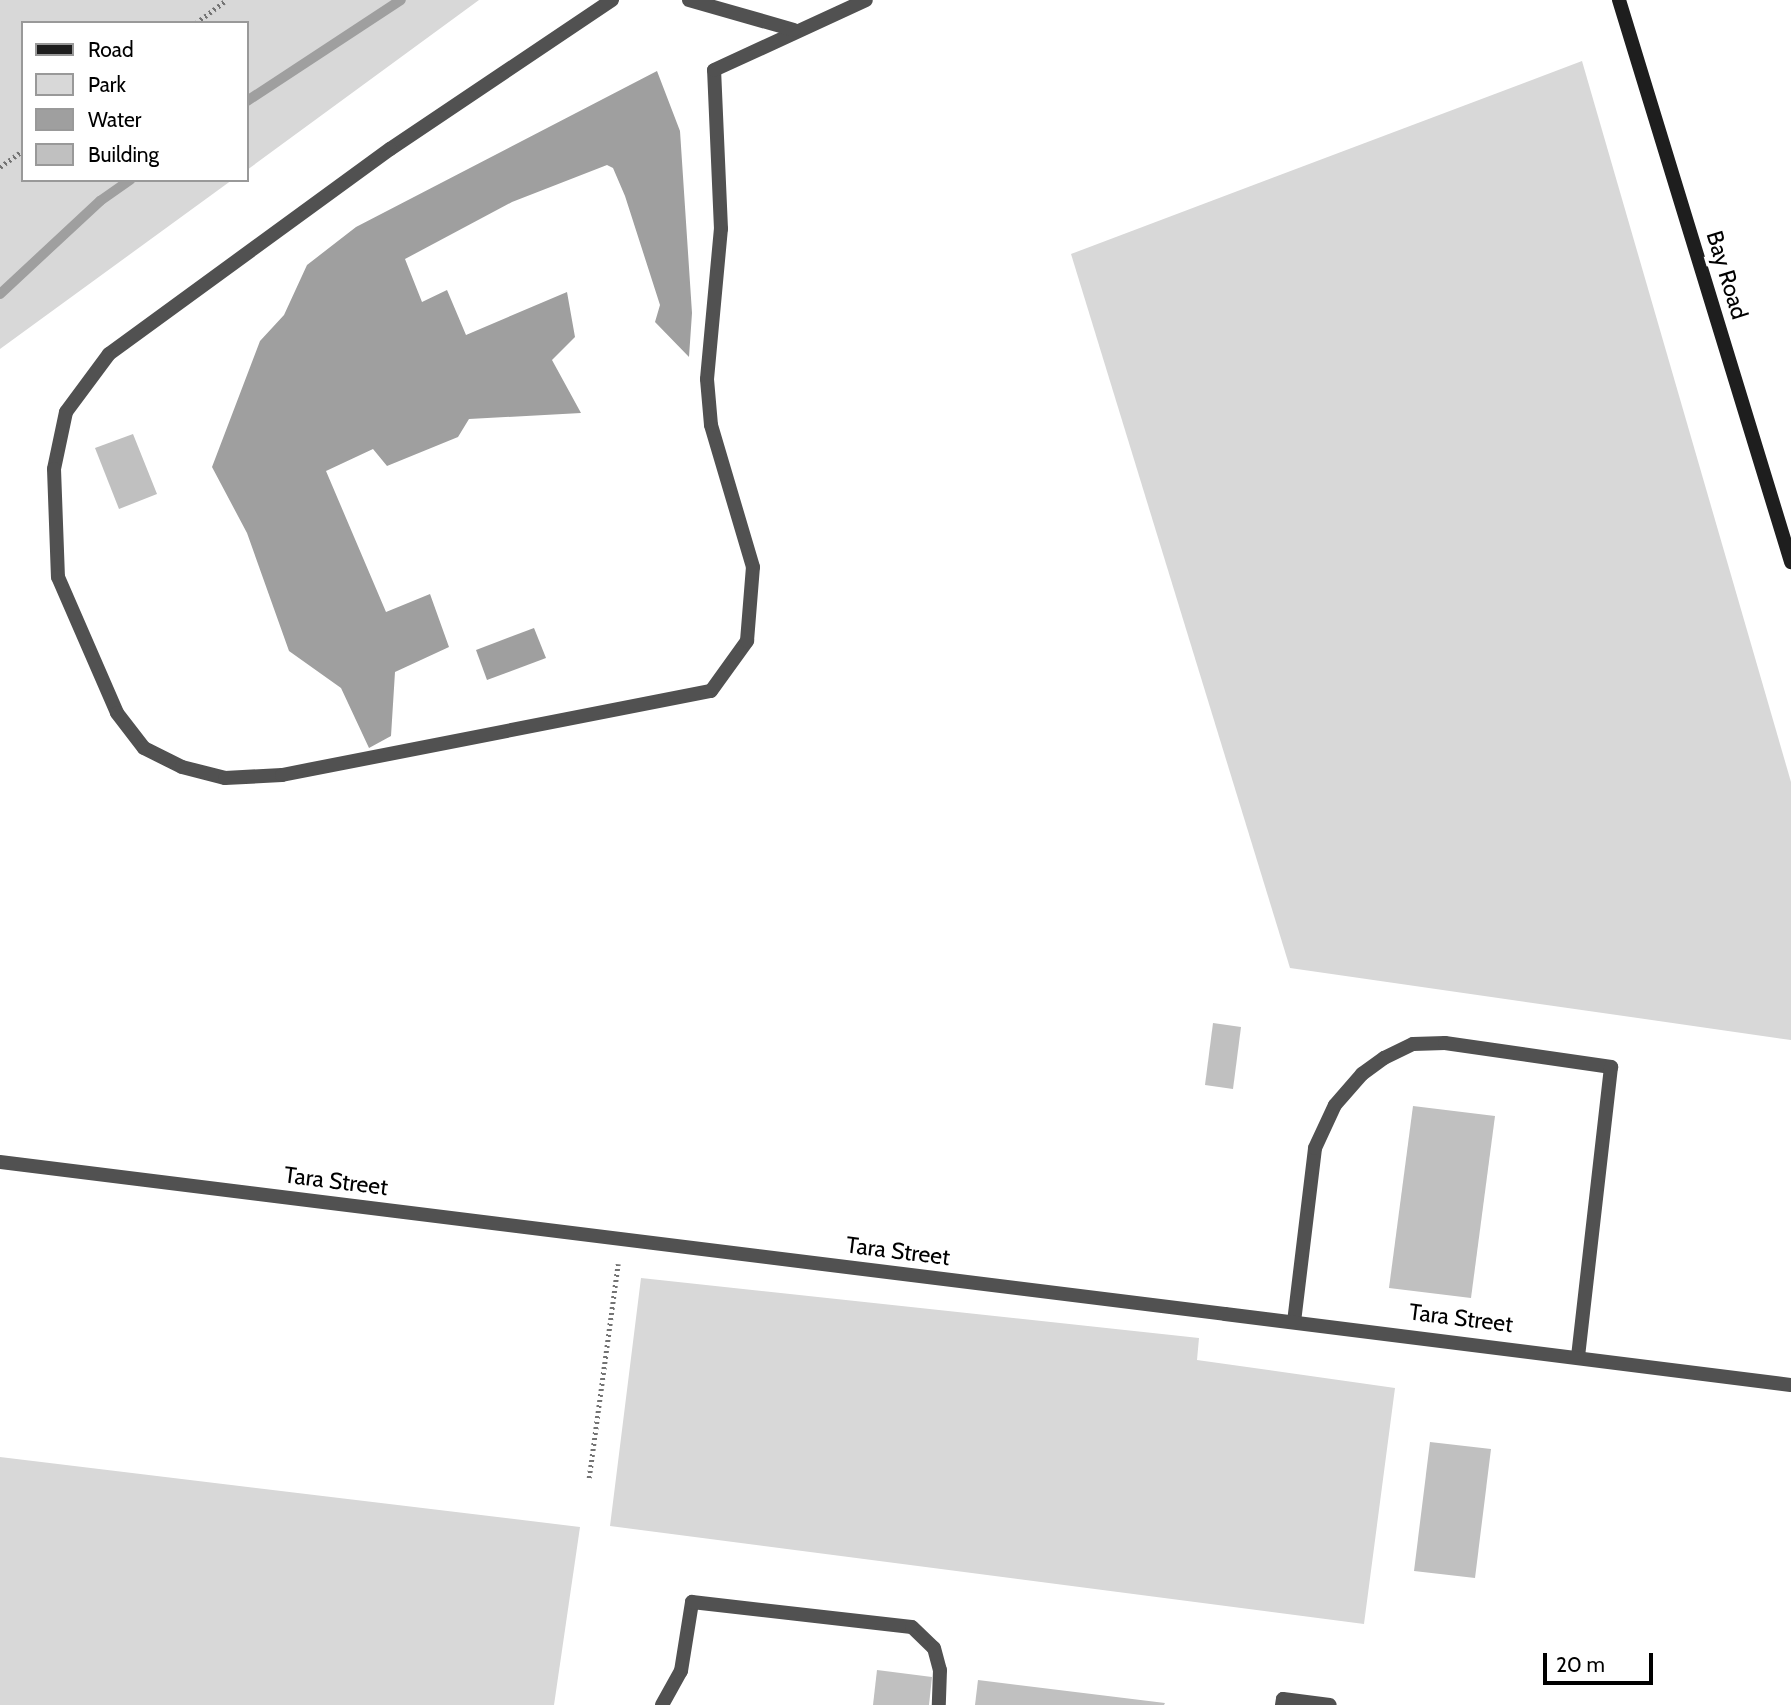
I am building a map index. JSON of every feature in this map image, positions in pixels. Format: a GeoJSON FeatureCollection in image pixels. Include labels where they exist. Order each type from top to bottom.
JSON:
{"type":"FeatureCollection","features":[{"type":"Feature","properties":{"kind":"street"},"geometry":{"type":"LineString","coordinates":[[612,0],[216,274],[109,354],[66,412],[54,469],[58,577],[117,713],[144,748],[182,767],[225,778],[282,775],[711,691],[747,641],[753,567],[711,425],[708,391],[708,341],[721,229],[714,70],[794,30],[866,0]]}},
{"type":"Feature","properties":{"kind":"street"},"geometry":{"type":"LineString","coordinates":[[690,0],[794,30]]}},
{"type":"Feature","properties":{"kind":"street","name":"Bay Road"},"geometry":{"type":"LineString","coordinates":[[1619,0],[1791,562]]}},
{"type":"Feature","properties":{"kind":"street"},"geometry":{"type":"LineString","coordinates":[[1294,1322],[1315,1148],[1335,1105],[1362,1074],[1392,1054],[1413,1044],[1445,1043],[1611,1067],[1578,1355]]}},
{"type":"Feature","properties":{"kind":"street","name":"Tara Street"},"geometry":{"type":"LineString","coordinates":[[0,1163],[1578,1355],[1791,1385]]}},
{"type":"Feature","properties":{"kind":"street"},"geometry":{"type":"LineString","coordinates":[[662,1705],[681,1671],[692,1602],[912,1627],[934,1648],[940,1670],[939,1705]]}},
{"type":"Feature","properties":{"kind":"street"},"geometry":{"type":"LineString","coordinates":[[1282,1705],[1283,1699],[1330,1705]]}},
{"type":"Feature","properties":{"kind":"path"},"geometry":{"type":"LineString","coordinates":[[199,21],[226,0]]}},
{"type":"Feature","properties":{"kind":"path"},"geometry":{"type":"LineString","coordinates":[[0,167],[21,151]]}},
{"type":"Feature","properties":{"kind":"path"},"geometry":{"type":"LineString","coordinates":[[589,1478],[621,1239]]}},
{"type":"Feature","properties":{"kind":"green space"},"geometry":{"type":"Polygon","coordinates":[[[0,0],[479,0],[248,169],[248,21],[21,21],[21,182],[229,182],[0,349],[0,0]]]}},
{"type":"Feature","properties":{"kind":"green space"},"geometry":{"type":"Polygon","coordinates":[[[1582,61],[1791,782],[1791,1040],[1290,968],[1071,254],[1582,61]]]}},
{"type":"Feature","properties":{"kind":"green space"},"geometry":{"type":"Polygon","coordinates":[[[641,1278],[1199,1338],[1197,1360],[1395,1388],[1364,1624],[610,1526],[641,1278]]]}},
{"type":"Feature","properties":{"kind":"green space"},"geometry":{"type":"Polygon","coordinates":[[[0,1457],[580,1527],[554,1705],[0,1705],[0,1457]]]}},
{"type":"Feature","properties":{"kind":"water"},"geometry":{"type":"Polygon","coordinates":[[[657,71],[680,131],[692,313],[689,357],[655,322],[660,305],[625,196],[613,168],[607,165],[512,202],[405,259],[422,302],[447,290],[466,335],[567,292],[575,337],[552,360],[581,413],[469,419],[458,437],[387,466],[373,449],[326,471],[386,612],[430,594],[449,647],[395,672],[391,736],[369,748],[341,688],[289,651],[247,533],[212,467],[260,341],[284,315],[307,265],[356,227],[657,71]]]}},
{"type":"Feature","properties":{"kind":"water"},"geometry":{"type":"Polygon","coordinates":[[[534,628],[546,658],[487,680],[476,650],[534,628]]]}},
{"type":"Feature","properties":{"kind":"building"},"geometry":{"type":"Polygon","coordinates":[[[133,434],[157,494],[119,509],[95,448],[133,434]]]}},
{"type":"Feature","properties":{"kind":"building"},"geometry":{"type":"Polygon","coordinates":[[[1213,1023],[1241,1027],[1233,1089],[1205,1085],[1213,1023]]]}},
{"type":"Feature","properties":{"kind":"building"},"geometry":{"type":"Polygon","coordinates":[[[1413,1106],[1495,1116],[1471,1298],[1389,1288],[1413,1106]]]}},
{"type":"Feature","properties":{"kind":"building"},"geometry":{"type":"Polygon","coordinates":[[[1430,1442],[1491,1449],[1475,1578],[1414,1571],[1430,1442]]]}},
{"type":"Feature","properties":{"kind":"building"},"geometry":{"type":"Polygon","coordinates":[[[877,1670],[932,1677],[929,1705],[873,1705],[877,1670]]]}},
{"type":"Feature","properties":{"kind":"building"},"geometry":{"type":"Polygon","coordinates":[[[978,1680],[1165,1703],[975,1705],[978,1680]]]}},
{"type":"Feature","properties":{"kind":"waterway"},"geometry":{"type":"LineString","coordinates":[[248,100],[401,0]]}},
{"type":"Feature","properties":{"kind":"waterway"},"geometry":{"type":"LineString","coordinates":[[0,294],[100,201],[127,182]]}}]}
